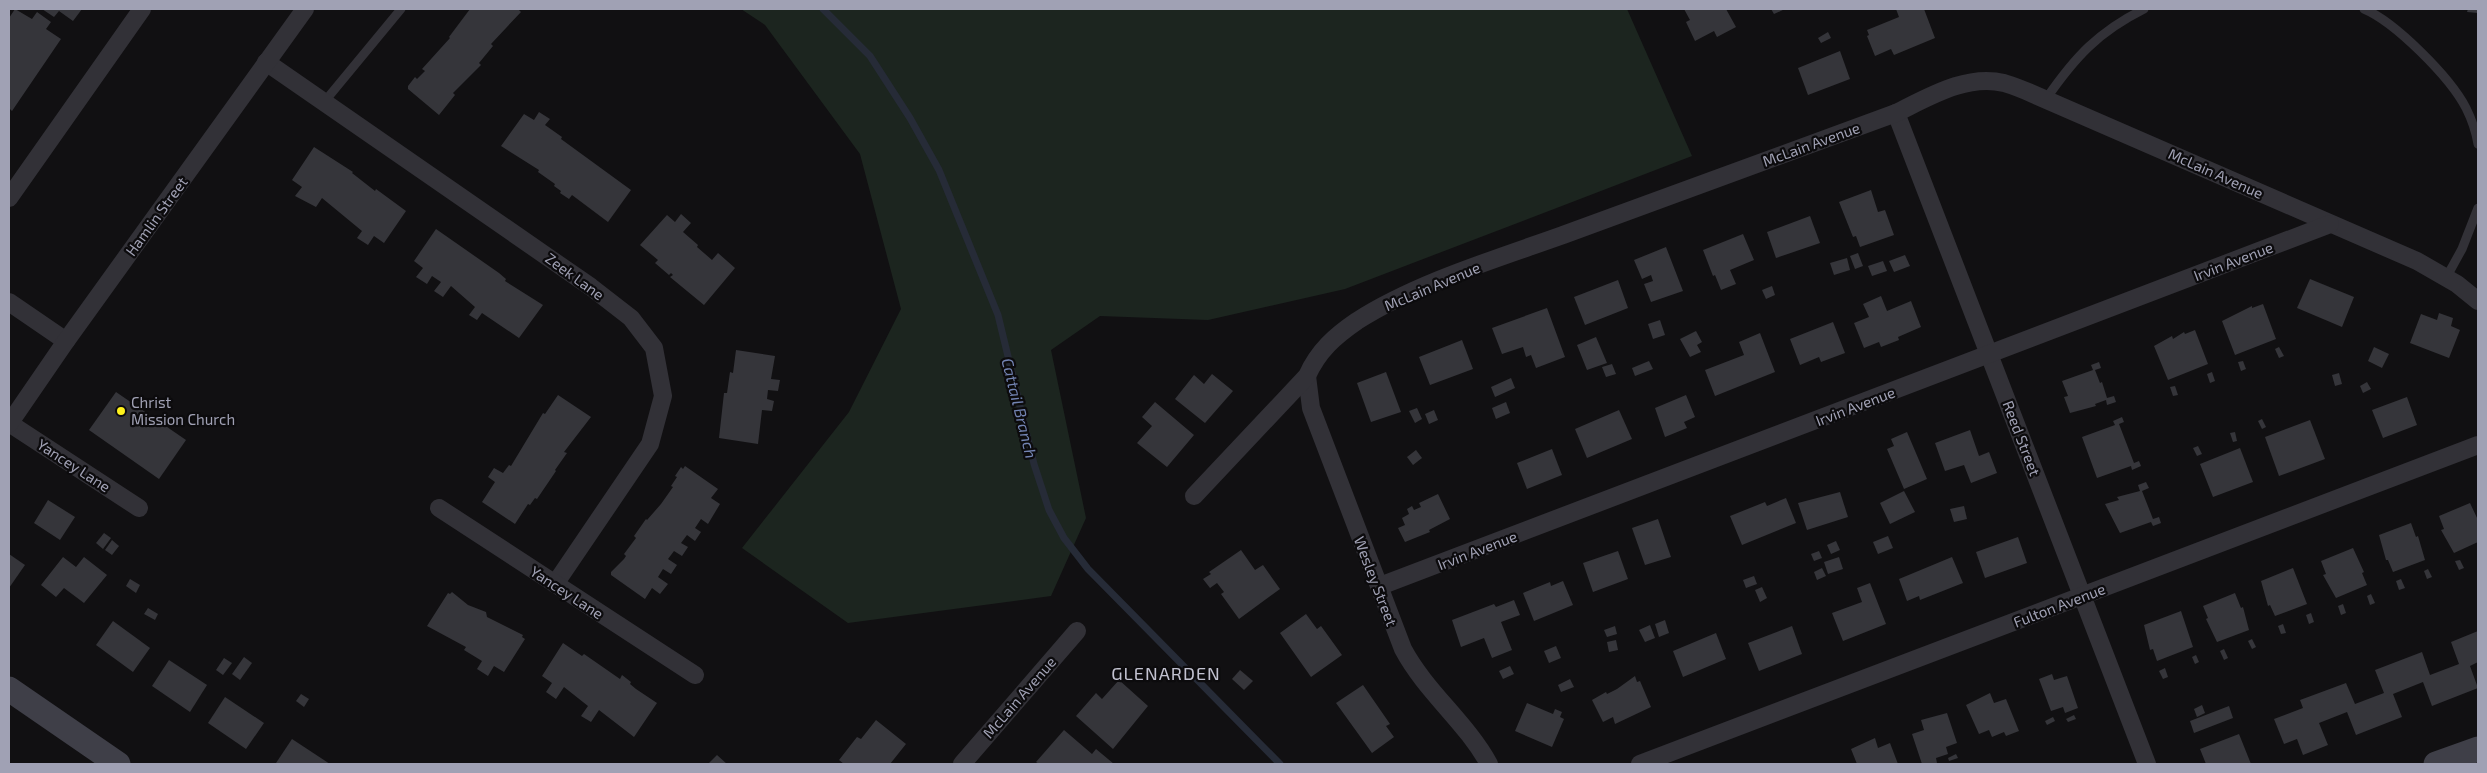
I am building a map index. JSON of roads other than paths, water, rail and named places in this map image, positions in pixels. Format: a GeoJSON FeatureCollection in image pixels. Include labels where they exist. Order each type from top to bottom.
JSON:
{"type":"FeatureCollection","features":[{"type":"Feature","properties":{"kind":"street"},"geometry":{"type":"LineString","coordinates":[[9,198],[142,9]]}},
{"type":"Feature","properties":{"kind":"street","name":"Hamlin Street"},"geometry":{"type":"LineString","coordinates":[[9,424],[66,341],[305,9]]}},
{"type":"Feature","properties":{"kind":"street","name":"Zeek Lane"},"geometry":{"type":"LineString","coordinates":[[266,62],[325,101],[591,287],[631,318],[654,348],[663,396],[650,444],[555,584]]}},
{"type":"Feature","properties":{"kind":"street","name":"McLain Avenue"},"geometry":{"type":"LineString","coordinates":[[1194,496],[1307,376],[1314,360],[1333,339],[1358,321],[1399,299],[1489,262],[1896,113],[1945,90],[1966,83],[2003,83],[2046,99],[2409,258],[2446,278],[2478,301]]}},
{"type":"Feature","properties":{"kind":"street","name":"Reed Street"},"geometry":{"type":"LineString","coordinates":[[1896,113],[2147,764]]}},
{"type":"Feature","properties":{"kind":"street","name":"Irvin Avenue"},"geometry":{"type":"LineString","coordinates":[[1380,586],[2330,224]]}},
{"type":"Feature","properties":{"kind":"street"},"geometry":{"type":"LineString","coordinates":[[9,302],[66,341]]}},
{"type":"Feature","properties":{"kind":"street","name":"Wesley Street"},"geometry":{"type":"LineString","coordinates":[[1307,376],[1311,408],[1380,586],[1398,638],[1411,664],[1460,721],[1489,764]]}},
{"type":"Feature","properties":{"kind":"street","name":"Yancey Lane"},"geometry":{"type":"LineString","coordinates":[[9,424],[139,508]]}},
{"type":"Feature","properties":{"kind":"street","name":"Fulton Avenue"},"geometry":{"type":"LineString","coordinates":[[1640,764],[2478,445]]}},
{"type":"Feature","properties":{"kind":"street","name":"Yancey Lane"},"geometry":{"type":"LineString","coordinates":[[439,508],[695,675]]}},
{"type":"Feature","properties":{"kind":"street","name":"McLain Avenue"},"geometry":{"type":"LineString","coordinates":[[962,764],[1077,631]]}},
{"type":"Feature","properties":{"kind":"street"},"geometry":{"type":"LineString","coordinates":[[9,689],[118,764]]}},
{"type":"Feature","properties":{"kind":"street"},"geometry":{"type":"LineString","coordinates":[[2436,764],[2478,749]]}},
{"type":"Feature","properties":{"kind":"lane"},"geometry":{"type":"LineString","coordinates":[[325,101],[401,9]]}},
{"type":"Feature","properties":{"kind":"lane"},"geometry":{"type":"LineString","coordinates":[[2046,99],[2082,52],[2124,19],[2144,9]]}},
{"type":"Feature","properties":{"kind":"lane"},"geometry":{"type":"LineString","coordinates":[[2364,9],[2397,32],[2441,74],[2466,107],[2475,129],[2478,144]]}},
{"type":"Feature","properties":{"kind":"lane"},"geometry":{"type":"LineString","coordinates":[[2446,278],[2466,241],[2478,208]]}},
{"type":"Feature","properties":{"kind":"waterway","name":"Cattail Branch"},"geometry":{"type":"LineString","coordinates":[[823,9],[870,56],[910,118],[939,170],[998,315],[1034,464],[1049,510],[1064,538],[1088,569],[1280,764]]}},
{"type":"Feature","properties":{"kind":"place","name":"Christ Mission Church"},"geometry":{"type":"Point","coordinates":[121,411]}},
{"type":"Feature","properties":{"kind":"district","name":"GLENARDEN"},"geometry":{"type":"Point","coordinates":[1166,673]}}]}
